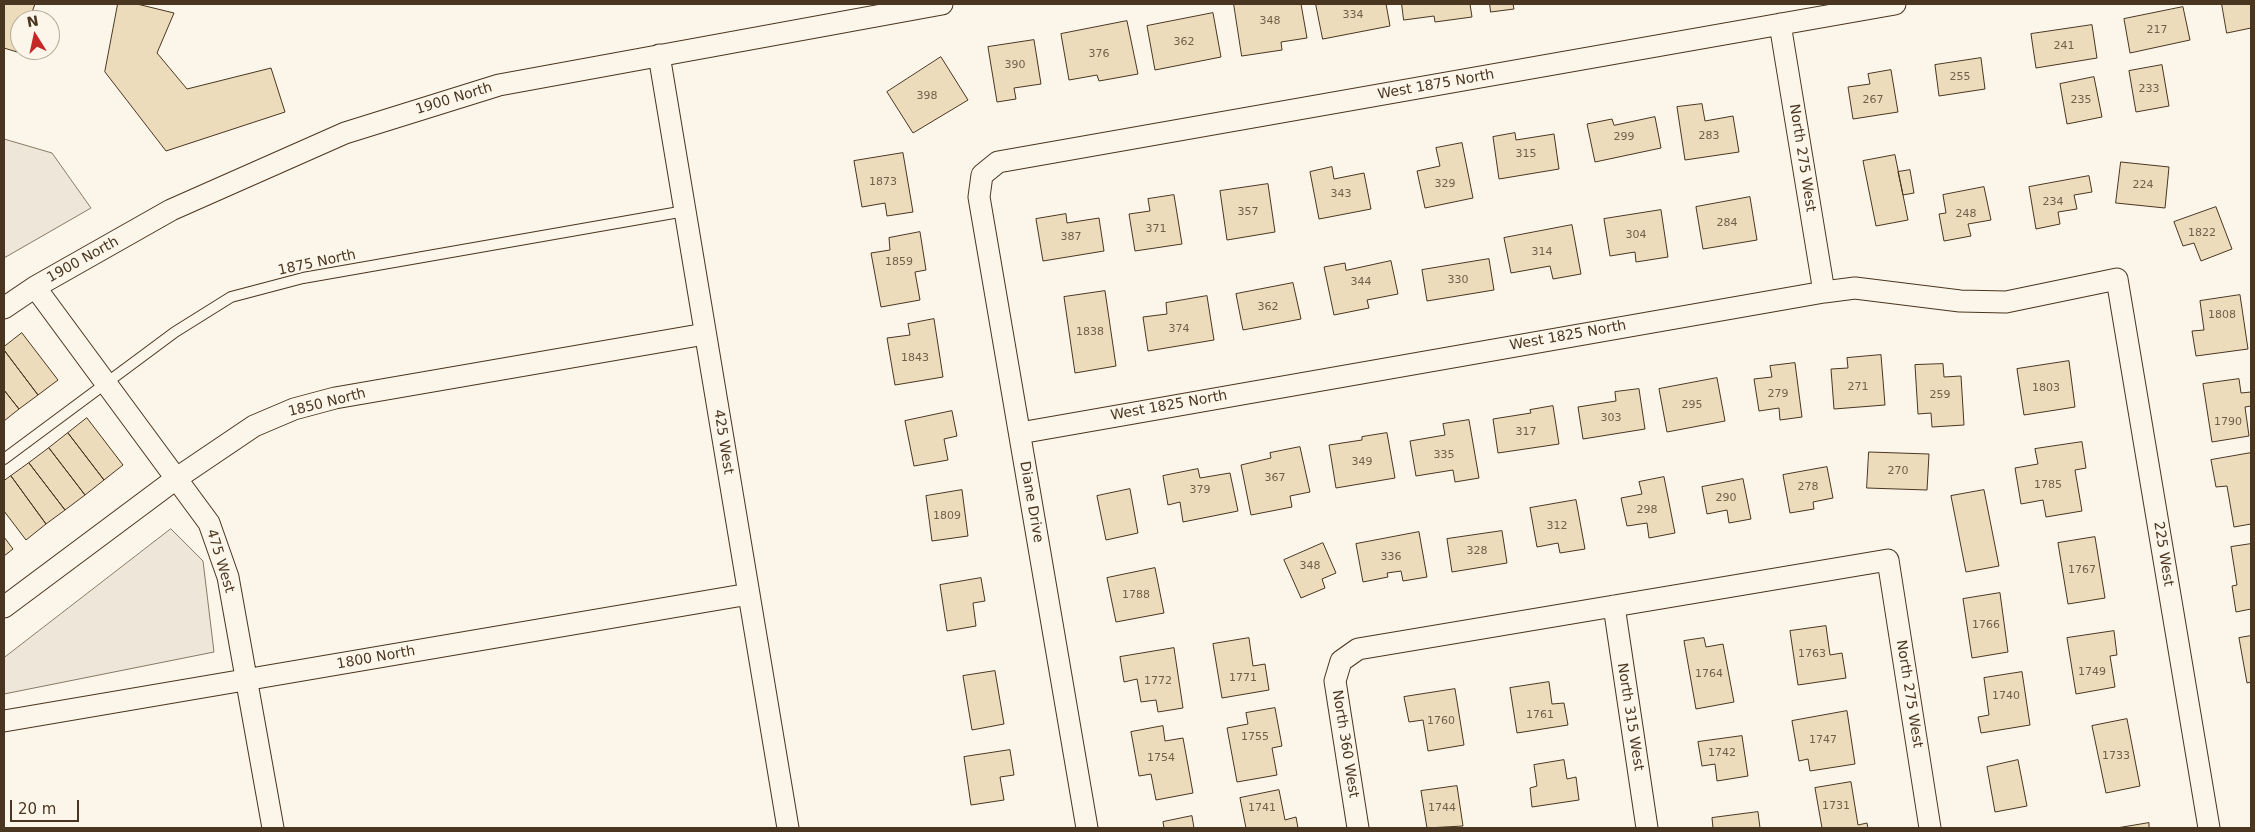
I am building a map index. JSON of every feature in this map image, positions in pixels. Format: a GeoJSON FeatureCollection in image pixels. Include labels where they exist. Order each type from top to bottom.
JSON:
{"type":"FeatureCollection","features":[{"type":"Feature","properties":{"kind":"street","name":"1900 North"},"geometry":{"type":"LineString","coordinates":[[4,308],[35,287],[171,210],[345,133],[499,85],[942,4]]}},
{"type":"Feature","properties":{"kind":"street","name":"West 1875 North"},"geometry":{"type":"LineString","coordinates":[[982,175],[998,162],[1895,4]]}},
{"type":"Feature","properties":{"kind":"street","name":"North 275 West"},"geometry":{"type":"LineString","coordinates":[[1780,24],[1824,292]]}},
{"type":"Feature","properties":{"kind":"street","name":"425 West"},"geometry":{"type":"LineString","coordinates":[[659,55],[788,828]]}},
{"type":"Feature","properties":{"kind":"street","name":"Diane Drive"},"geometry":{"type":"LineString","coordinates":[[982,175],[979,197],[1087,828]]}},
{"type":"Feature","properties":{"kind":"street","name":"West 1825 North"},"geometry":{"type":"LineString","coordinates":[[1020,433],[1824,292],[1855,288],[1960,301],[2006,302],[2117,279]]}},
{"type":"Feature","properties":{"kind":"street","name":"225 West"},"geometry":{"type":"LineString","coordinates":[[2117,279],[2208,828]]}},
{"type":"Feature","properties":{"kind":"street","name":"475 West"},"geometry":{"type":"LineString","coordinates":[[35,287],[209,523],[228,576],[273,828]]}},
{"type":"Feature","properties":{"kind":"street","name":"1850 North"},"geometry":{"type":"LineString","coordinates":[[4,607],[177,478],[254,426],[294,409],[336,398],[705,334]]}},
{"type":"Feature","properties":{"kind":"street","name":"North 275 West"},"geometry":{"type":"LineString","coordinates":[[1614,606],[1888,560],[1930,828]]}},
{"type":"Feature","properties":{"kind":"street","name":"1800 North"},"geometry":{"type":"LineString","coordinates":[[4,721],[749,594]]}},
{"type":"Feature","properties":{"kind":"street","name":"North 360 West"},"geometry":{"type":"LineString","coordinates":[[1358,828],[1335,681],[1341,661],[1358,649],[1614,606]]}},
{"type":"Feature","properties":{"kind":"street","name":"North 315 West"},"geometry":{"type":"LineString","coordinates":[[1614,606],[1647,828]]}},
{"type":"Feature","properties":{"kind":"lane","name":"1875 North"},"geometry":{"type":"LineString","coordinates":[[4,459],[175,332],[231,297],[304,278],[685,211]]}},
{"type":"Feature","properties":{"kind":"shaded area"},"geometry":{"type":"Polygon","coordinates":[[[4,139],[52,153],[91,208],[4,258],[4,139]]]}},
{"type":"Feature","properties":{"kind":"shaded area"},"geometry":{"type":"Polygon","coordinates":[[[171,529],[203,561],[214,652],[4,694],[4,658],[171,529]]]}},
{"type":"Feature","properties":{"kind":"building"},"geometry":{"type":"Polygon","coordinates":[[[4,4],[35,4],[33,10],[10,10],[10,50],[4,48],[4,4]]]}},
{"type":"Feature","properties":{"kind":"building"},"geometry":{"type":"Polygon","coordinates":[[[118,4],[137,4],[174,13],[157,53],[187,89],[271,68],[285,112],[166,151],[105,72],[118,4]]]}},
{"type":"Feature","properties":{"kind":"building"},"geometry":{"type":"Polygon","coordinates":[[[1234,4],[1301,4],[1307,38],[1281,42],[1282,50],[1242,56],[1234,4]]]}},
{"type":"Feature","properties":{"kind":"building"},"geometry":{"type":"Polygon","coordinates":[[[1316,4],[1386,4],[1390,26],[1323,39],[1316,4]]]}},
{"type":"Feature","properties":{"kind":"building"},"geometry":{"type":"Polygon","coordinates":[[[1402,4],[1470,4],[1472,17],[1435,22],[1434,16],[1404,20],[1402,4]]]}},
{"type":"Feature","properties":{"kind":"building"},"geometry":{"type":"Polygon","coordinates":[[[1490,4],[1513,4],[1514,9],[1491,12],[1490,4]]]}},
{"type":"Feature","properties":{"kind":"building"},"geometry":{"type":"Polygon","coordinates":[[[2222,4],[2251,4],[2251,28],[2227,33],[2222,4]]]}},
{"type":"Feature","properties":{"kind":"building"},"geometry":{"type":"Polygon","coordinates":[[[2183,7],[2190,40],[2130,53],[2124,19],[2183,7]]]}},
{"type":"Feature","properties":{"kind":"building"},"geometry":{"type":"Polygon","coordinates":[[[1213,13],[1221,57],[1155,70],[1147,26],[1213,13]]]}},
{"type":"Feature","properties":{"kind":"building"},"geometry":{"type":"Polygon","coordinates":[[[1127,21],[1138,74],[1099,81],[1097,75],[1069,80],[1061,34],[1127,21]]]}},
{"type":"Feature","properties":{"kind":"building"},"geometry":{"type":"Polygon","coordinates":[[[2092,25],[2097,58],[2036,68],[2031,34],[2092,25]]]}},
{"type":"Feature","properties":{"kind":"building"},"geometry":{"type":"Polygon","coordinates":[[[1034,40],[1041,84],[1014,88],[1016,99],[997,102],[988,47],[1034,40]]]}},
{"type":"Feature","properties":{"kind":"building"},"geometry":{"type":"Polygon","coordinates":[[[941,57],[968,100],[913,133],[887,92],[941,57]]]}},
{"type":"Feature","properties":{"kind":"building"},"geometry":{"type":"Polygon","coordinates":[[[1981,58],[1985,89],[1939,96],[1935,65],[1981,58]]]}},
{"type":"Feature","properties":{"kind":"building"},"geometry":{"type":"Polygon","coordinates":[[[2162,65],[2169,106],[2136,112],[2129,71],[2162,65]]]}},
{"type":"Feature","properties":{"kind":"building"},"geometry":{"type":"Polygon","coordinates":[[[1891,70],[1898,112],[1853,119],[1848,87],[1870,84],[1868,74],[1891,70]]]}},
{"type":"Feature","properties":{"kind":"building"},"geometry":{"type":"Polygon","coordinates":[[[2094,77],[2102,117],[2067,124],[2060,84],[2094,77]]]}},
{"type":"Feature","properties":{"kind":"building"},"geometry":{"type":"Polygon","coordinates":[[[1702,104],[1705,121],[1733,116],[1739,152],[1685,160],[1677,107],[1702,104]]]}},
{"type":"Feature","properties":{"kind":"building"},"geometry":{"type":"Polygon","coordinates":[[[1655,117],[1661,148],[1595,162],[1587,124],[1612,119],[1614,125],[1655,117]]]}},
{"type":"Feature","properties":{"kind":"building"},"geometry":{"type":"Polygon","coordinates":[[[1515,133],[1516,140],[1554,134],[1559,169],[1499,179],[1493,137],[1515,133]]]}},
{"type":"Feature","properties":{"kind":"building"},"geometry":{"type":"Polygon","coordinates":[[[1462,143],[1473,198],[1425,208],[1417,171],[1440,166],[1436,148],[1462,143]]]}},
{"type":"Feature","properties":{"kind":"building"},"geometry":{"type":"Polygon","coordinates":[[[903,153],[913,212],[887,216],[885,203],[862,207],[854,161],[903,153]]]}},
{"type":"Feature","properties":{"kind":"building"},"geometry":{"type":"Polygon","coordinates":[[[1895,155],[1908,220],[1876,226],[1863,161],[1895,155]]]}},
{"type":"Feature","properties":{"kind":"building"},"geometry":{"type":"Polygon","coordinates":[[[2121,162],[2169,167],[2165,208],[2116,203],[2121,162]]]}},
{"type":"Feature","properties":{"kind":"building"},"geometry":{"type":"Polygon","coordinates":[[[1332,167],[1334,179],[1364,173],[1371,209],[1319,219],[1310,172],[1332,167]]]}},
{"type":"Feature","properties":{"kind":"building"},"geometry":{"type":"Polygon","coordinates":[[[1910,170],[1914,193],[1903,195],[1898,172],[1910,170]]]}},
{"type":"Feature","properties":{"kind":"building"},"geometry":{"type":"Polygon","coordinates":[[[2089,176],[2092,192],[2074,195],[2077,209],[2058,212],[2060,224],[2036,229],[2029,187],[2089,176]]]}},
{"type":"Feature","properties":{"kind":"building"},"geometry":{"type":"Polygon","coordinates":[[[1268,184],[1275,232],[1227,240],[1220,191],[1268,184]]]}},
{"type":"Feature","properties":{"kind":"building"},"geometry":{"type":"Polygon","coordinates":[[[1984,187],[1991,220],[1968,224],[1971,236],[1944,241],[1939,214],[1946,213],[1943,195],[1984,187]]]}},
{"type":"Feature","properties":{"kind":"building"},"geometry":{"type":"Polygon","coordinates":[[[1174,195],[1182,244],[1135,251],[1129,214],[1150,211],[1148,199],[1174,195]]]}},
{"type":"Feature","properties":{"kind":"building"},"geometry":{"type":"Polygon","coordinates":[[[1750,197],[1757,240],[1703,249],[1696,207],[1750,197]]]}},
{"type":"Feature","properties":{"kind":"building"},"geometry":{"type":"Polygon","coordinates":[[[2216,207],[2232,249],[2201,261],[2194,243],[2183,246],[2174,222],[2216,207]]]}},
{"type":"Feature","properties":{"kind":"building"},"geometry":{"type":"Polygon","coordinates":[[[1661,210],[1668,257],[1636,262],[1635,252],[1610,256],[1604,219],[1661,210]]]}},
{"type":"Feature","properties":{"kind":"building"},"geometry":{"type":"Polygon","coordinates":[[[1066,214],[1067,223],[1099,218],[1104,251],[1043,261],[1036,219],[1066,214]]]}},
{"type":"Feature","properties":{"kind":"building"},"geometry":{"type":"Polygon","coordinates":[[[1572,225],[1581,274],[1553,279],[1550,266],[1511,273],[1504,238],[1572,225]]]}},
{"type":"Feature","properties":{"kind":"building"},"geometry":{"type":"Polygon","coordinates":[[[920,232],[926,270],[915,272],[920,300],[881,307],[871,253],[890,250],[889,238],[920,232]]]}},
{"type":"Feature","properties":{"kind":"building"},"geometry":{"type":"Polygon","coordinates":[[[1489,259],[1494,290],[1427,301],[1422,270],[1489,259]]]}},
{"type":"Feature","properties":{"kind":"building"},"geometry":{"type":"Polygon","coordinates":[[[1391,261],[1398,294],[1367,300],[1369,308],[1334,315],[1324,267],[1345,263],[1346,270],[1391,261]]]}},
{"type":"Feature","properties":{"kind":"building"},"geometry":{"type":"Polygon","coordinates":[[[1293,283],[1301,319],[1243,330],[1236,294],[1293,283]]]}},
{"type":"Feature","properties":{"kind":"building"},"geometry":{"type":"Polygon","coordinates":[[[1105,291],[1116,366],[1075,373],[1064,297],[1105,291]]]}},
{"type":"Feature","properties":{"kind":"building"},"geometry":{"type":"Polygon","coordinates":[[[2240,295],[2248,349],[2196,356],[2192,331],[2204,330],[2200,301],[2240,295]]]}},
{"type":"Feature","properties":{"kind":"building"},"geometry":{"type":"Polygon","coordinates":[[[1207,296],[1214,340],[1148,351],[1143,317],[1167,314],[1166,303],[1207,296]]]}},
{"type":"Feature","properties":{"kind":"building"},"geometry":{"type":"Polygon","coordinates":[[[934,319],[943,377],[895,385],[887,338],[910,335],[908,324],[934,319]]]}},
{"type":"Feature","properties":{"kind":"building"},"geometry":{"type":"Polygon","coordinates":[[[22,333],[58,380],[38,395],[4,350],[4,347],[22,333]]]}},
{"type":"Feature","properties":{"kind":"building"},"geometry":{"type":"Polygon","coordinates":[[[4,350],[38,395],[19,409],[4,390],[4,350]]]}},
{"type":"Feature","properties":{"kind":"building"},"geometry":{"type":"Polygon","coordinates":[[[1881,355],[1885,405],[1834,409],[1831,369],[1848,368],[1847,358],[1881,355]]]}},
{"type":"Feature","properties":{"kind":"building"},"geometry":{"type":"Polygon","coordinates":[[[2069,361],[2075,407],[2024,415],[2017,369],[2069,361]]]}},
{"type":"Feature","properties":{"kind":"building"},"geometry":{"type":"Polygon","coordinates":[[[1795,363],[1802,417],[1780,420],[1779,408],[1759,411],[1754,379],[1772,377],[1770,366],[1795,363]]]}},
{"type":"Feature","properties":{"kind":"building"},"geometry":{"type":"Polygon","coordinates":[[[1943,364],[1944,377],[1961,376],[1964,425],[1932,427],[1931,413],[1918,414],[1915,365],[1943,364]]]}},
{"type":"Feature","properties":{"kind":"building"},"geometry":{"type":"Polygon","coordinates":[[[1717,378],[1725,421],[1667,432],[1659,389],[1717,378]]]}},
{"type":"Feature","properties":{"kind":"building"},"geometry":{"type":"Polygon","coordinates":[[[2239,379],[2241,393],[2251,392],[2251,406],[2245,407],[2249,436],[2212,442],[2203,384],[2239,379]]]}},
{"type":"Feature","properties":{"kind":"building"},"geometry":{"type":"Polygon","coordinates":[[[1639,389],[1645,429],[1583,439],[1578,407],[1616,401],[1615,392],[1639,389]]]}},
{"type":"Feature","properties":{"kind":"building"},"geometry":{"type":"Polygon","coordinates":[[[4,390],[19,409],[4,421],[4,390]]]}},
{"type":"Feature","properties":{"kind":"building"},"geometry":{"type":"Polygon","coordinates":[[[1553,406],[1559,444],[1498,453],[1493,419],[1531,413],[1530,410],[1553,406]]]}},
{"type":"Feature","properties":{"kind":"building"},"geometry":{"type":"Polygon","coordinates":[[[952,411],[957,436],[944,439],[948,460],[914,466],[905,421],[952,411]]]}},
{"type":"Feature","properties":{"kind":"building"},"geometry":{"type":"Polygon","coordinates":[[[87,418],[123,465],[104,480],[68,433],[87,418]]]}},
{"type":"Feature","properties":{"kind":"building"},"geometry":{"type":"Polygon","coordinates":[[[1469,420],[1479,478],[1455,482],[1453,470],[1416,476],[1410,441],[1445,435],[1443,424],[1469,420]]]}},
{"type":"Feature","properties":{"kind":"building"},"geometry":{"type":"Polygon","coordinates":[[[68,433],[104,480],[85,495],[49,448],[68,433]]]}},
{"type":"Feature","properties":{"kind":"building"},"geometry":{"type":"Polygon","coordinates":[[[1387,433],[1395,478],[1336,488],[1329,445],[1362,440],[1362,437],[1387,433]]]}},
{"type":"Feature","properties":{"kind":"building"},"geometry":{"type":"Polygon","coordinates":[[[2082,442],[2086,468],[2075,470],[2082,511],[2046,517],[2043,500],[2021,504],[2015,468],[2038,464],[2035,449],[2082,442]]]}},
{"type":"Feature","properties":{"kind":"building"},"geometry":{"type":"Polygon","coordinates":[[[1300,447],[1310,492],[1290,496],[1292,507],[1251,515],[1241,465],[1271,458],[1270,453],[1300,447]]]}},
{"type":"Feature","properties":{"kind":"building"},"geometry":{"type":"Polygon","coordinates":[[[49,448],[85,495],[65,510],[29,463],[49,448]]]}},
{"type":"Feature","properties":{"kind":"building"},"geometry":{"type":"Polygon","coordinates":[[[1869,452],[1929,454],[1927,490],[1867,488],[1869,452]]]}},
{"type":"Feature","properties":{"kind":"building"},"geometry":{"type":"Polygon","coordinates":[[[2251,453],[2251,524],[2234,527],[2227,486],[2216,487],[2211,460],[2251,453]]]}},
{"type":"Feature","properties":{"kind":"building"},"geometry":{"type":"Polygon","coordinates":[[[29,463],[65,510],[46,524],[11,476],[29,463]]]}},
{"type":"Feature","properties":{"kind":"building"},"geometry":{"type":"Polygon","coordinates":[[[1827,467],[1833,498],[1813,502],[1814,509],[1790,513],[1783,475],[1827,467]]]}},
{"type":"Feature","properties":{"kind":"building"},"geometry":{"type":"Polygon","coordinates":[[[1198,469],[1200,478],[1230,473],[1238,511],[1183,522],[1180,502],[1168,505],[1163,476],[1198,469]]]}},
{"type":"Feature","properties":{"kind":"building"},"geometry":{"type":"Polygon","coordinates":[[[11,476],[46,524],[26,540],[4,511],[4,481],[11,476]]]}},
{"type":"Feature","properties":{"kind":"building"},"geometry":{"type":"Polygon","coordinates":[[[1664,477],[1675,533],[1649,538],[1647,523],[1627,526],[1621,498],[1642,494],[1639,482],[1664,477]]]}},
{"type":"Feature","properties":{"kind":"building"},"geometry":{"type":"Polygon","coordinates":[[[1743,479],[1751,519],[1729,523],[1727,510],[1707,514],[1702,487],[1743,479]]]}},
{"type":"Feature","properties":{"kind":"building"},"geometry":{"type":"Polygon","coordinates":[[[1130,489],[1138,533],[1106,540],[1097,496],[1130,489]]]}},
{"type":"Feature","properties":{"kind":"building"},"geometry":{"type":"Polygon","coordinates":[[[962,490],[968,536],[932,541],[926,496],[962,490]]]}},
{"type":"Feature","properties":{"kind":"building"},"geometry":{"type":"Polygon","coordinates":[[[1984,490],[1999,566],[1966,572],[1951,496],[1984,490]]]}},
{"type":"Feature","properties":{"kind":"building"},"geometry":{"type":"Polygon","coordinates":[[[1576,500],[1585,549],[1560,553],[1558,543],[1537,547],[1530,508],[1576,500]]]}},
{"type":"Feature","properties":{"kind":"building"},"geometry":{"type":"Polygon","coordinates":[[[1502,531],[1507,563],[1452,572],[1447,539],[1502,531]]]}},
{"type":"Feature","properties":{"kind":"building"},"geometry":{"type":"Polygon","coordinates":[[[1419,532],[1427,577],[1403,581],[1401,571],[1387,573],[1388,577],[1363,582],[1356,544],[1419,532]]]}},
{"type":"Feature","properties":{"kind":"building"},"geometry":{"type":"Polygon","coordinates":[[[4,537],[13,549],[4,556],[4,537]]]}},
{"type":"Feature","properties":{"kind":"building"},"geometry":{"type":"Polygon","coordinates":[[[2095,537],[2105,598],[2068,604],[2058,543],[2095,537]]]}},
{"type":"Feature","properties":{"kind":"building"},"geometry":{"type":"Polygon","coordinates":[[[1323,543],[1336,573],[1322,579],[1325,588],[1301,598],[1284,560],[1323,543]]]}},
{"type":"Feature","properties":{"kind":"building"},"geometry":{"type":"Polygon","coordinates":[[[2251,544],[2251,609],[2236,612],[2232,586],[2237,585],[2231,547],[2251,544]]]}},
{"type":"Feature","properties":{"kind":"building"},"geometry":{"type":"Polygon","coordinates":[[[1155,568],[1164,613],[1116,622],[1107,578],[1155,568]]]}},
{"type":"Feature","properties":{"kind":"building"},"geometry":{"type":"Polygon","coordinates":[[[981,578],[985,601],[973,603],[976,626],[947,631],[940,585],[981,578]]]}},
{"type":"Feature","properties":{"kind":"building"},"geometry":{"type":"Polygon","coordinates":[[[2000,593],[2008,652],[1972,658],[1963,599],[2000,593]]]}},
{"type":"Feature","properties":{"kind":"building"},"geometry":{"type":"Polygon","coordinates":[[[1826,626],[1830,655],[1842,653],[1846,678],[1798,685],[1790,631],[1826,626]]]}},
{"type":"Feature","properties":{"kind":"building"},"geometry":{"type":"Polygon","coordinates":[[[2114,631],[2117,655],[2110,656],[2115,687],[2076,694],[2067,638],[2114,631]]]}},
{"type":"Feature","properties":{"kind":"building"},"geometry":{"type":"Polygon","coordinates":[[[2251,636],[2251,682],[2247,683],[2239,638],[2251,636]]]}},
{"type":"Feature","properties":{"kind":"building"},"geometry":{"type":"Polygon","coordinates":[[[1249,638],[1253,666],[1265,664],[1269,690],[1222,698],[1213,644],[1249,638]]]}},
{"type":"Feature","properties":{"kind":"building"},"geometry":{"type":"Polygon","coordinates":[[[1704,638],[1706,647],[1723,644],[1734,702],[1696,709],[1684,641],[1704,638]]]}},
{"type":"Feature","properties":{"kind":"building"},"geometry":{"type":"Polygon","coordinates":[[[1174,648],[1183,708],[1158,712],[1156,700],[1141,702],[1137,679],[1124,682],[1120,657],[1174,648]]]}},
{"type":"Feature","properties":{"kind":"building"},"geometry":{"type":"Polygon","coordinates":[[[995,671],[1004,724],[972,730],[963,676],[995,671]]]}},
{"type":"Feature","properties":{"kind":"building"},"geometry":{"type":"Polygon","coordinates":[[[2022,672],[2030,725],[1981,733],[1978,717],[1989,715],[1984,678],[2022,672]]]}},
{"type":"Feature","properties":{"kind":"building"},"geometry":{"type":"Polygon","coordinates":[[[1549,682],[1552,704],[1564,703],[1568,725],[1517,733],[1510,688],[1549,682]]]}},
{"type":"Feature","properties":{"kind":"building"},"geometry":{"type":"Polygon","coordinates":[[[1455,689],[1464,745],[1428,751],[1423,720],[1409,722],[1404,697],[1455,689]]]}},
{"type":"Feature","properties":{"kind":"building"},"geometry":{"type":"Polygon","coordinates":[[[1275,708],[1282,746],[1272,748],[1277,775],[1237,782],[1227,728],[1248,724],[1246,713],[1275,708]]]}},
{"type":"Feature","properties":{"kind":"building"},"geometry":{"type":"Polygon","coordinates":[[[1847,711],[1855,764],[1810,771],[1808,759],[1799,761],[1792,721],[1847,711]]]}},
{"type":"Feature","properties":{"kind":"building"},"geometry":{"type":"Polygon","coordinates":[[[2127,719],[2140,786],[2106,793],[2092,726],[2127,719]]]}},
{"type":"Feature","properties":{"kind":"building"},"geometry":{"type":"Polygon","coordinates":[[[1163,726],[1165,741],[1183,738],[1193,793],[1156,800],[1151,774],[1139,776],[1131,732],[1163,726]]]}},
{"type":"Feature","properties":{"kind":"building"},"geometry":{"type":"Polygon","coordinates":[[[1742,736],[1748,776],[1717,781],[1715,764],[1702,766],[1698,742],[1742,736]]]}},
{"type":"Feature","properties":{"kind":"building"},"geometry":{"type":"Polygon","coordinates":[[[1010,750],[1014,775],[1000,777],[1004,800],[971,805],[964,757],[1010,750]]]}},
{"type":"Feature","properties":{"kind":"building"},"geometry":{"type":"Polygon","coordinates":[[[1564,760],[1567,779],[1576,777],[1579,800],[1532,807],[1530,788],[1537,786],[1534,765],[1564,760]]]}},
{"type":"Feature","properties":{"kind":"building"},"geometry":{"type":"Polygon","coordinates":[[[2018,760],[2027,806],[1995,812],[1987,767],[2018,760]]]}},
{"type":"Feature","properties":{"kind":"building"},"geometry":{"type":"Polygon","coordinates":[[[1851,782],[1858,825],[1867,823],[1868,828],[1822,828],[1815,788],[1851,782]]]}},
{"type":"Feature","properties":{"kind":"building"},"geometry":{"type":"Polygon","coordinates":[[[1457,786],[1463,826],[1427,828],[1421,791],[1457,786]]]}},
{"type":"Feature","properties":{"kind":"building"},"geometry":{"type":"Polygon","coordinates":[[[1279,790],[1285,820],[1296,817],[1298,828],[1246,828],[1240,798],[1279,790]]]}},
{"type":"Feature","properties":{"kind":"building"},"geometry":{"type":"Polygon","coordinates":[[[1758,812],[1760,828],[1713,828],[1712,818],[1758,812]]]}},
{"type":"Feature","properties":{"kind":"building"},"geometry":{"type":"Polygon","coordinates":[[[1192,816],[1194,828],[1164,828],[1163,822],[1192,816]]]}},
{"type":"Feature","properties":{"kind":"building"},"geometry":{"type":"Polygon","coordinates":[[[2149,823],[2149,828],[2117,828],[2149,823]]]}}]}
